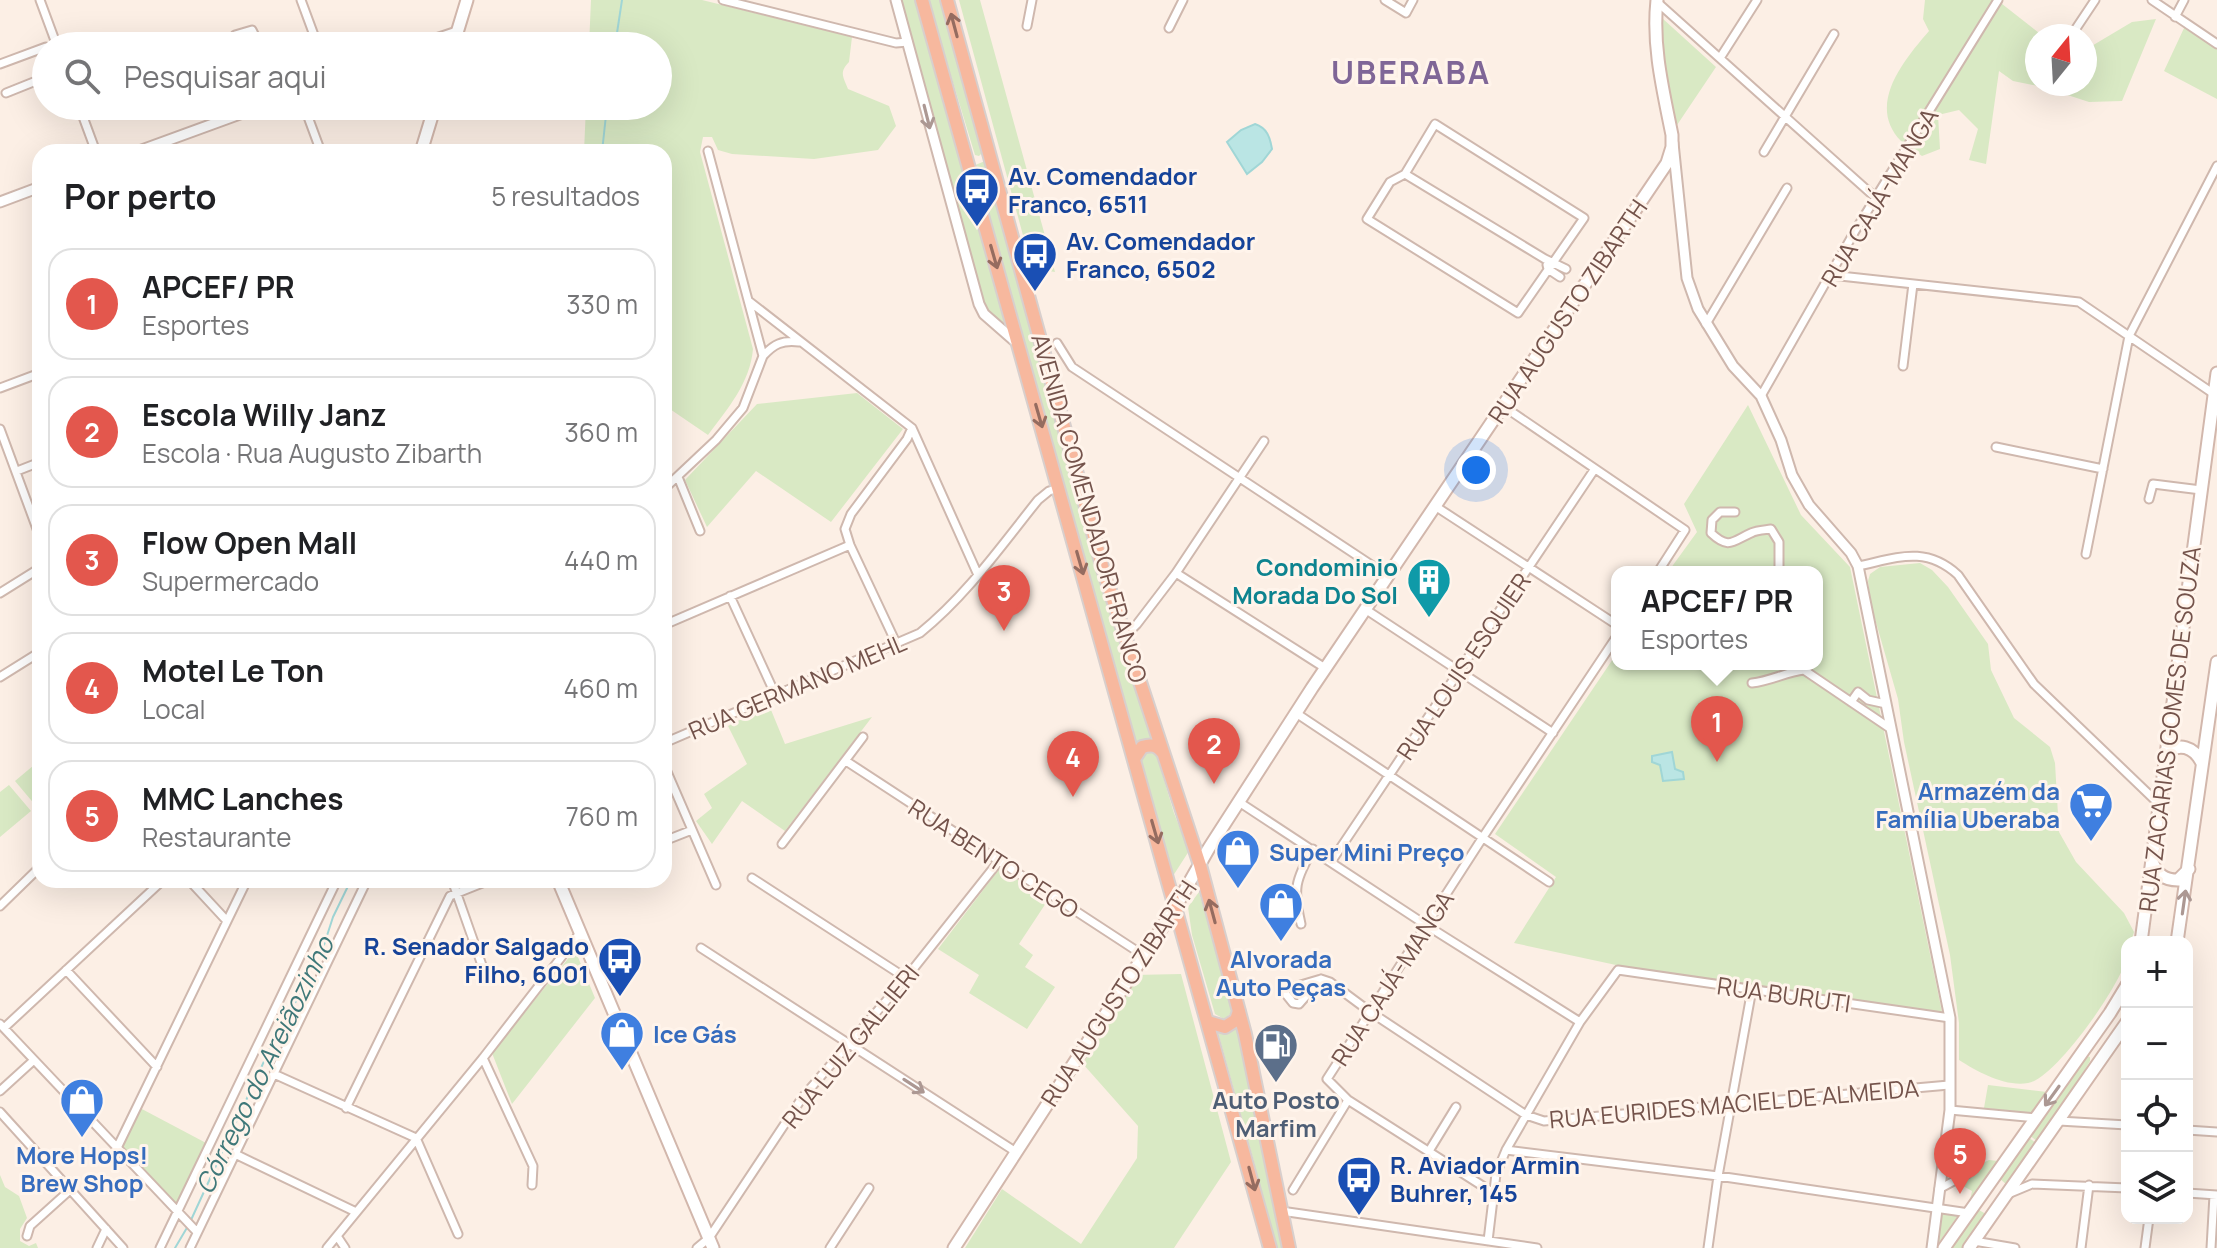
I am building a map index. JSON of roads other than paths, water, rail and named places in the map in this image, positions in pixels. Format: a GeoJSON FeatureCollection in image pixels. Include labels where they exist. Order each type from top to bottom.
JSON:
{"type":"FeatureCollection","features":[{"type":"Feature","properties":{"kind":"highway","name":"AVENIDA COMENDADOR FRANCO"},"geometry":{"type":"LineString","coordinates":[[922,0],[1270,1248]]}},
{"type":"Feature","properties":{"kind":"highway","name":"AVENIDA COMENDADOR FRANCO"},"geometry":{"type":"LineString","coordinates":[[947,0],[1103,569],[1200,865],[1239,1011],[1289,1248]]}},
{"type":"Feature","properties":{"kind":"highway"},"geometry":{"type":"LineString","coordinates":[[966,155],[969,160],[979,162],[990,154]]}},
{"type":"Feature","properties":{"kind":"highway"},"geometry":{"type":"LineString","coordinates":[[1134,759],[1142,747],[1150,745],[1159,747],[1165,755]]}},
{"type":"Feature","properties":{"kind":"highway"},"geometry":{"type":"LineString","coordinates":[[1208,1022],[1225,1027],[1236,1020],[1239,1011]]}},
{"type":"Feature","properties":{"kind":"main road"},"geometry":{"type":"LineString","coordinates":[[457,32],[467,0]]}},
{"type":"Feature","properties":{"kind":"main road"},"geometry":{"type":"LineString","coordinates":[[1657,0],[1655,43],[1672,135]]}},
{"type":"Feature","properties":{"kind":"main road"},"geometry":{"type":"LineString","coordinates":[[423,144],[431,120]]}},
{"type":"Feature","properties":{"kind":"main road","name":"RUA AUGUSTO ZIBARTH"},"geometry":{"type":"LineString","coordinates":[[954,1248],[1176,906],[1325,668],[1667,163],[1672,135]]}},
{"type":"Feature","properties":{"kind":"main road","name":"RUA ZACARIAS GOMES DE SOUZA"},"geometry":{"type":"LineString","coordinates":[[2142,936],[2217,373]]}},
{"type":"Feature","properties":{"kind":"main road","name":"RUA ZACARIAS GOMES DE SOUZA"},"geometry":{"type":"LineString","coordinates":[[2180,936],[2202,764],[2212,724],[2217,662]]}},
{"type":"Feature","properties":{"kind":"main road"},"geometry":{"type":"LineString","coordinates":[[2164,755],[2171,748],[2190,748],[2202,764]]}},
{"type":"Feature","properties":{"kind":"main road"},"geometry":{"type":"LineString","coordinates":[[2152,861],[2161,876],[2169,880],[2178,880],[2189,868]]}},
{"type":"Feature","properties":{"kind":"main road"},"geometry":{"type":"LineString","coordinates":[[564,888],[711,1243]]}},
{"type":"Feature","properties":{"kind":"main road"},"geometry":{"type":"LineString","coordinates":[[1944,1248],[2121,994]]}},
{"type":"Feature","properties":{"kind":"main road"},"geometry":{"type":"LineString","coordinates":[[1971,1245],[2121,1031]]}},
{"type":"Feature","properties":{"kind":"main road"},"geometry":{"type":"LineString","coordinates":[[2080,1057],[2086,1054],[2093,1057],[2096,1069]]}},
{"type":"Feature","properties":{"kind":"main road"},"geometry":{"type":"LineString","coordinates":[[1988,1185],[2003,1187],[2004,1198]]}},
{"type":"Feature","properties":{"kind":"street"},"geometry":{"type":"LineString","coordinates":[[40,0],[48,32]]}},
{"type":"Feature","properties":{"kind":"street"},"geometry":{"type":"LineString","coordinates":[[301,0],[313,32]]}},
{"type":"Feature","properties":{"kind":"street"},"geometry":{"type":"LineString","coordinates":[[723,0],[896,43],[908,42]]}},
{"type":"Feature","properties":{"kind":"street","name":"AVENIDA COMENDADOR FRANCO"},"geometry":{"type":"LineString","coordinates":[[896,0],[979,304],[984,314],[1019,344]]}},
{"type":"Feature","properties":{"kind":"street"},"geometry":{"type":"LineString","coordinates":[[1027,26],[1032,0]]}},
{"type":"Feature","properties":{"kind":"street"},"geometry":{"type":"LineString","coordinates":[[1169,28],[1183,0]]}},
{"type":"Feature","properties":{"kind":"street"},"geometry":{"type":"LineString","coordinates":[[1385,0],[1406,13],[1413,0]]}},
{"type":"Feature","properties":{"kind":"street"},"geometry":{"type":"LineString","coordinates":[[1657,0],[1876,198]]}},
{"type":"Feature","properties":{"kind":"street"},"geometry":{"type":"LineString","coordinates":[[1720,58],[1757,0]]}},
{"type":"Feature","properties":{"kind":"street","name":"RUA CAJÁ-MANGA"},"geometry":{"type":"LineString","coordinates":[[1761,396],[1876,198],[1998,0]]}},
{"type":"Feature","properties":{"kind":"street"},"geometry":{"type":"LineString","coordinates":[[2079,24],[2095,0]]}},
{"type":"Feature","properties":{"kind":"street"},"geometry":{"type":"LineString","coordinates":[[2152,0],[2217,44]]}},
{"type":"Feature","properties":{"kind":"street"},"geometry":{"type":"LineString","coordinates":[[2175,17],[2184,0]]}},
{"type":"Feature","properties":{"kind":"street"},"geometry":{"type":"LineString","coordinates":[[1764,152],[1834,34]]}},
{"type":"Feature","properties":{"kind":"street"},"geometry":{"type":"LineString","coordinates":[[0,64],[32,53]]}},
{"type":"Feature","properties":{"kind":"street"},"geometry":{"type":"LineString","coordinates":[[6,93],[32,83]]}},
{"type":"Feature","properties":{"kind":"street"},"geometry":{"type":"LineString","coordinates":[[84,120],[93,144]]}},
{"type":"Feature","properties":{"kind":"street"},"geometry":{"type":"LineString","coordinates":[[158,144],[224,120]]}},
{"type":"Feature","properties":{"kind":"street"},"geometry":{"type":"LineString","coordinates":[[309,120],[318,144]]}},
{"type":"Feature","properties":{"kind":"street"},"geometry":{"type":"LineString","coordinates":[[1435,124],[1584,218],[1518,313],[1367,219],[1390,182],[1405,174],[1435,124]]}},
{"type":"Feature","properties":{"kind":"street"},"geometry":{"type":"LineString","coordinates":[[1672,135],[1687,278],[1706,324],[1733,366],[1761,396],[1781,440],[1792,475],[1809,505],[1851,553],[1858,566],[1950,1018],[1950,1110],[1932,1248]]}},
{"type":"Feature","properties":{"kind":"street"},"geometry":{"type":"LineString","coordinates":[[708,151],[763,356]]}},
{"type":"Feature","properties":{"kind":"street"},"geometry":{"type":"LineString","coordinates":[[2086,554],[2129,336],[2217,166]]}},
{"type":"Feature","properties":{"kind":"street"},"geometry":{"type":"LineString","coordinates":[[1405,174],[1566,269]]}},
{"type":"Feature","properties":{"kind":"street"},"geometry":{"type":"LineString","coordinates":[[1706,324],[1787,188]]}},
{"type":"Feature","properties":{"kind":"street"},"geometry":{"type":"LineString","coordinates":[[0,202],[32,190]]}},
{"type":"Feature","properties":{"kind":"street"},"geometry":{"type":"LineString","coordinates":[[1545,259],[1548,269],[1560,277]]}},
{"type":"Feature","properties":{"kind":"street"},"geometry":{"type":"LineString","coordinates":[[1831,275],[2079,302],[2214,394]]}},
{"type":"Feature","properties":{"kind":"street"},"geometry":{"type":"LineString","coordinates":[[1903,366],[1913,284]]}},
{"type":"Feature","properties":{"kind":"street"},"geometry":{"type":"LineString","coordinates":[[748,301],[912,428],[978,575]]}},
{"type":"Feature","properties":{"kind":"street"},"geometry":{"type":"LineString","coordinates":[[672,482],[716,440],[743,408],[763,356],[773,345],[787,340],[802,343]]}},
{"type":"Feature","properties":{"kind":"street"},"geometry":{"type":"LineString","coordinates":[[1057,343],[1072,367],[1388,576]]}},
{"type":"Feature","properties":{"kind":"street"},"geometry":{"type":"LineString","coordinates":[[0,388],[32,376]]}},
{"type":"Feature","properties":{"kind":"street"},"geometry":{"type":"LineString","coordinates":[[1503,406],[1685,530],[1662,566]]}},
{"type":"Feature","properties":{"kind":"street"},"geometry":{"type":"LineString","coordinates":[[897,645],[845,529],[851,514],[912,428]]}},
{"type":"Feature","properties":{"kind":"street"},"geometry":{"type":"LineString","coordinates":[[0,429],[32,514]]}},
{"type":"Feature","properties":{"kind":"street"},"geometry":{"type":"LineString","coordinates":[[1125,636],[1176,573],[1264,441]]}},
{"type":"Feature","properties":{"kind":"street"},"geometry":{"type":"LineString","coordinates":[[1996,447],[2103,469]]}},
{"type":"Feature","properties":{"kind":"street"},"geometry":{"type":"LineString","coordinates":[[17,471],[32,465]]}},
{"type":"Feature","properties":{"kind":"street","name":"RUA LOUIS ESQUIER"},"geometry":{"type":"LineString","coordinates":[[1331,862],[1594,470]]}},
{"type":"Feature","properties":{"kind":"street"},"geometry":{"type":"LineString","coordinates":[[678,477],[700,531]]}},
{"type":"Feature","properties":{"kind":"street"},"geometry":{"type":"LineString","coordinates":[[2149,499],[2151,486],[2155,484],[2201,490]]}},
{"type":"Feature","properties":{"kind":"street","name":"RUA GERMANO MEHL"},"geometry":{"type":"LineString","coordinates":[[672,740],[920,633],[978,575],[1038,500],[1059,488]]}},
{"type":"Feature","properties":{"kind":"street"},"geometry":{"type":"LineString","coordinates":[[1435,506],[1611,621]]}},
{"type":"Feature","properties":{"kind":"street"},"geometry":{"type":"LineString","coordinates":[[1735,512],[1720,512],[1712,520],[1711,533],[1720,542],[1736,543],[1754,531],[1771,529],[1779,542],[1779,566]]}},
{"type":"Feature","properties":{"kind":"street"},"geometry":{"type":"LineString","coordinates":[[672,621],[850,545]]}},
{"type":"Feature","properties":{"kind":"street"},"geometry":{"type":"LineString","coordinates":[[1858,566],[1911,555],[1935,559],[1946,565],[1958,575],[2034,684],[2158,803]]}},
{"type":"Feature","properties":{"kind":"street"},"geometry":{"type":"LineString","coordinates":[[0,593],[32,573]]}},
{"type":"Feature","properties":{"kind":"street"},"geometry":{"type":"LineString","coordinates":[[1176,573],[1325,668]]}},
{"type":"Feature","properties":{"kind":"street"},"geometry":{"type":"LineString","coordinates":[[730,596],[776,696]]}},
{"type":"Feature","properties":{"kind":"street"},"geometry":{"type":"LineString","coordinates":[[1365,609],[1553,733]]}},
{"type":"Feature","properties":{"kind":"street","name":"RUA CAJÁ-MANGA"},"geometry":{"type":"LineString","coordinates":[[1348,1100],[1327,1079],[1611,645]]}},
{"type":"Feature","properties":{"kind":"street"},"geometry":{"type":"LineString","coordinates":[[0,662],[3,676],[32,657]]}},
{"type":"Feature","properties":{"kind":"street"},"geometry":{"type":"LineString","coordinates":[[1752,683],[1771,681],[1794,670]]}},
{"type":"Feature","properties":{"kind":"street"},"geometry":{"type":"LineString","coordinates":[[1806,670],[1891,729]]}},
{"type":"Feature","properties":{"kind":"street"},"geometry":{"type":"LineString","coordinates":[[1851,702],[1858,692],[1868,700],[1886,704]]}},
{"type":"Feature","properties":{"kind":"street"},"geometry":{"type":"LineString","coordinates":[[1862,710],[1868,700]]}},
{"type":"Feature","properties":{"kind":"street"},"geometry":{"type":"LineString","coordinates":[[1296,713],[1549,882]]}},
{"type":"Feature","properties":{"kind":"street"},"geometry":{"type":"LineString","coordinates":[[782,844],[863,737]]}},
{"type":"Feature","properties":{"kind":"street","name":"RUA BENTO CEGO"},"geometry":{"type":"LineString","coordinates":[[846,761],[1143,955]]}},
{"type":"Feature","properties":{"kind":"street"},"geometry":{"type":"LineString","coordinates":[[672,784],[716,885]]}},
{"type":"Feature","properties":{"kind":"street"},"geometry":{"type":"LineString","coordinates":[[1239,802],[1580,1022],[1506,1150],[1492,1192],[1488,1241]]}},
{"type":"Feature","properties":{"kind":"street"},"geometry":{"type":"LineString","coordinates":[[672,838],[692,830]]}},
{"type":"Feature","properties":{"kind":"street"},"geometry":{"type":"LineString","coordinates":[[1301,924],[1295,891],[1297,876],[1313,849]]}},
{"type":"Feature","properties":{"kind":"street","name":"RUA LUIZ GALLIERI"},"geometry":{"type":"LineString","coordinates":[[697,1248],[711,1243],[802,1098],[906,978],[999,861]]}},
{"type":"Feature","properties":{"kind":"street"},"geometry":{"type":"LineString","coordinates":[[0,906],[32,875]]}},
{"type":"Feature","properties":{"kind":"street"},"geometry":{"type":"LineString","coordinates":[[752,878],[906,978]]}},
{"type":"Feature","properties":{"kind":"street"},"geometry":{"type":"LineString","coordinates":[[154,888],[2,1026],[197,1232]]}},
{"type":"Feature","properties":{"kind":"street"},"geometry":{"type":"LineString","coordinates":[[196,888],[227,921]]}},
{"type":"Feature","properties":{"kind":"street"},"geometry":{"type":"LineString","coordinates":[[117,1148],[243,888]]}},
{"type":"Feature","properties":{"kind":"street"},"geometry":{"type":"LineString","coordinates":[[160,1248],[333,888]]}},
{"type":"Feature","properties":{"kind":"street"},"geometry":{"type":"LineString","coordinates":[[190,1248],[363,888]]}},
{"type":"Feature","properties":{"kind":"street"},"geometry":{"type":"LineString","coordinates":[[455,888],[484,971]]}},
{"type":"Feature","properties":{"kind":"street"},"geometry":{"type":"LineString","coordinates":[[346,1108],[450,896],[467,888]]}},
{"type":"Feature","properties":{"kind":"street"},"geometry":{"type":"LineString","coordinates":[[327,1248],[483,1058],[580,933]]}},
{"type":"Feature","properties":{"kind":"street"},"geometry":{"type":"LineString","coordinates":[[701,948],[1016,1152]]}},
{"type":"Feature","properties":{"kind":"street"},"geometry":{"type":"LineString","coordinates":[[66,970],[157,1067]]}},
{"type":"Feature","properties":{"kind":"street","name":"RUA BURUTI"},"geometry":{"type":"LineString","coordinates":[[1580,1022],[1618,970],[1950,1018]]}},
{"type":"Feature","properties":{"kind":"street"},"geometry":{"type":"LineString","coordinates":[[1321,979],[1299,1004],[1293,1003],[1285,993],[1287,989],[1321,979]]}},
{"type":"Feature","properties":{"kind":"street","name":"RUA EURIDES MACIEL DE ALMEIDA"},"geometry":{"type":"LineString","coordinates":[[1321,979],[1330,982],[1526,1115],[1544,1121],[1949,1085]]}},
{"type":"Feature","properties":{"kind":"street"},"geometry":{"type":"LineString","coordinates":[[1708,1248],[1752,989]]}},
{"type":"Feature","properties":{"kind":"street"},"geometry":{"type":"LineString","coordinates":[[483,1058],[533,1166],[532,1185]]}},
{"type":"Feature","properties":{"kind":"street"},"geometry":{"type":"LineString","coordinates":[[0,1091],[34,1060]]}},
{"type":"Feature","properties":{"kind":"street"},"geometry":{"type":"LineString","coordinates":[[274,1074],[416,1138],[458,1234]]}},
{"type":"Feature","properties":{"kind":"street"},"geometry":{"type":"LineString","coordinates":[[1293,1190],[1348,1100],[1492,1192]]}},
{"type":"Feature","properties":{"kind":"street"},"geometry":{"type":"LineString","coordinates":[[1429,1151],[1456,1107]]}},
{"type":"Feature","properties":{"kind":"street"},"geometry":{"type":"LineString","coordinates":[[1950,1110],[2037,1118]]}},
{"type":"Feature","properties":{"kind":"street"},"geometry":{"type":"LineString","coordinates":[[0,1112],[123,1248]]}},
{"type":"Feature","properties":{"kind":"street"},"geometry":{"type":"LineString","coordinates":[[2059,1121],[2121,1125]]}},
{"type":"Feature","properties":{"kind":"street"},"geometry":{"type":"LineString","coordinates":[[2193,1130],[2217,1132]]}},
{"type":"Feature","properties":{"kind":"street"},"geometry":{"type":"LineString","coordinates":[[1506,1150],[1718,1176],[1969,1213]]}},
{"type":"Feature","properties":{"kind":"street"},"geometry":{"type":"LineString","coordinates":[[1939,1189],[1967,1174],[1975,1165],[1963,1157],[1944,1152]]}},
{"type":"Feature","properties":{"kind":"street"},"geometry":{"type":"LineString","coordinates":[[235,1154],[356,1212]]}},
{"type":"Feature","properties":{"kind":"street"},"geometry":{"type":"LineString","coordinates":[[2021,1175],[2032,1184]]}},
{"type":"Feature","properties":{"kind":"street"},"geometry":{"type":"LineString","coordinates":[[2004,1198],[2032,1184],[2121,1188]]}},
{"type":"Feature","properties":{"kind":"street"},"geometry":{"type":"LineString","coordinates":[[2081,1248],[2089,1185]]}},
{"type":"Feature","properties":{"kind":"street"},"geometry":{"type":"LineString","coordinates":[[830,1248],[869,1188]]}},
{"type":"Feature","properties":{"kind":"street"},"geometry":{"type":"LineString","coordinates":[[27,1236],[30,1226],[70,1190]]}},
{"type":"Feature","properties":{"kind":"street"},"geometry":{"type":"LineString","coordinates":[[2193,1193],[2216,1195],[2211,1248]]}},
{"type":"Feature","properties":{"kind":"street"},"geometry":{"type":"LineString","coordinates":[[1281,1211],[1537,1248]]}},
{"type":"Feature","properties":{"kind":"street"},"geometry":{"type":"LineString","coordinates":[[2145,1248],[2148,1224]]}},
{"type":"Feature","properties":{"kind":"street"},"geometry":{"type":"LineString","coordinates":[[97,1248],[106,1229]]}},
{"type":"Feature","properties":{"kind":"street"},"geometry":{"type":"LineString","coordinates":[[337,1236],[345,1248]]}},
{"type":"Feature","properties":{"kind":"street"},"geometry":{"type":"LineString","coordinates":[[1971,1245],[2015,1248]]}},
{"type":"Feature","properties":{"kind":"water"},"geometry":{"type":"Polygon","coordinates":[[[1255,124],[1267,134],[1272,149],[1247,174],[1227,142],[1241,130],[1255,124]]]}},
{"type":"Feature","properties":{"kind":"water"},"geometry":{"type":"Polygon","coordinates":[[[1672,752],[1675,769],[1683,772],[1684,779],[1663,781],[1660,765],[1652,762],[1652,756],[1672,752]]]}},
{"type":"Feature","properties":{"kind":"waterway","name":"Córrego do Areiãozinho"},"geometry":{"type":"LineString","coordinates":[[617,32],[622,0]]}},
{"type":"Feature","properties":{"kind":"waterway","name":"Córrego do Areiãozinho"},"geometry":{"type":"LineString","coordinates":[[603,144],[605,120]]}},
{"type":"Feature","properties":{"kind":"waterway","name":"Córrego do Areiãozinho"},"geometry":{"type":"LineString","coordinates":[[191,1220],[289,1007],[298,1000],[310,961],[323,948],[347,888]]}},
{"type":"Feature","properties":{"kind":"waterway","name":"Córrego do Areiãozinho"},"geometry":{"type":"LineString","coordinates":[[175,1248],[188,1226]]}},
{"type":"Feature","properties":{"kind":"place","name":"Av. Comendador Franco, 6511"},"geometry":{"type":"Point","coordinates":[977,228]}},
{"type":"Feature","properties":{"kind":"place","name":"Av. Comendador Franco, 6502"},"geometry":{"type":"Point","coordinates":[1035,293]}},
{"type":"Feature","properties":{"kind":"place","name":"Condominio Morada Do Sol"},"geometry":{"type":"Point","coordinates":[1429,619]}},
{"type":"Feature","properties":{"kind":"place","name":"Flow Open Mall"},"geometry":{"type":"Point","coordinates":[1004,631]}},
{"type":"Feature","properties":{"kind":"place","name":"APCEF/ PR"},"geometry":{"type":"Point","coordinates":[1717,762]}},
{"type":"Feature","properties":{"kind":"place","name":"Escola Willy Janz"},"geometry":{"type":"Point","coordinates":[1214,784]}},
{"type":"Feature","properties":{"kind":"place","name":"Motel Le Ton"},"geometry":{"type":"Point","coordinates":[1073,797]}},
{"type":"Feature","properties":{"kind":"place","name":"Armazém da Família Uberaba"},"geometry":{"type":"Point","coordinates":[2091,843]}},
{"type":"Feature","properties":{"kind":"place","name":"Super Mini Preço"},"geometry":{"type":"Point","coordinates":[1238,890]}},
{"type":"Feature","properties":{"kind":"place","name":"Alvorada Auto Peças"},"geometry":{"type":"Point","coordinates":[1281,943]}},
{"type":"Feature","properties":{"kind":"place","name":"R. Senador Salgado Filho, 6001"},"geometry":{"type":"Point","coordinates":[620,998]}},
{"type":"Feature","properties":{"kind":"place","name":"Ice Gás"},"geometry":{"type":"Point","coordinates":[622,1072]}},
{"type":"Feature","properties":{"kind":"place","name":"Auto Posto Marfim"},"geometry":{"type":"Point","coordinates":[1276,1084]}},
{"type":"Feature","properties":{"kind":"place","name":"More Hops! Brew Shop"},"geometry":{"type":"Point","coordinates":[82,1139]}},
{"type":"Feature","properties":{"kind":"place","name":"MMC Lanches"},"geometry":{"type":"Point","coordinates":[1960,1194]}},
{"type":"Feature","properties":{"kind":"place","name":"R. Aviador Armin Buhrer, 145"},"geometry":{"type":"Point","coordinates":[1359,1217]}},
{"type":"Feature","properties":{"kind":"district","name":"UBERABA"},"geometry":{"type":"Point","coordinates":[1411,72]}}]}
